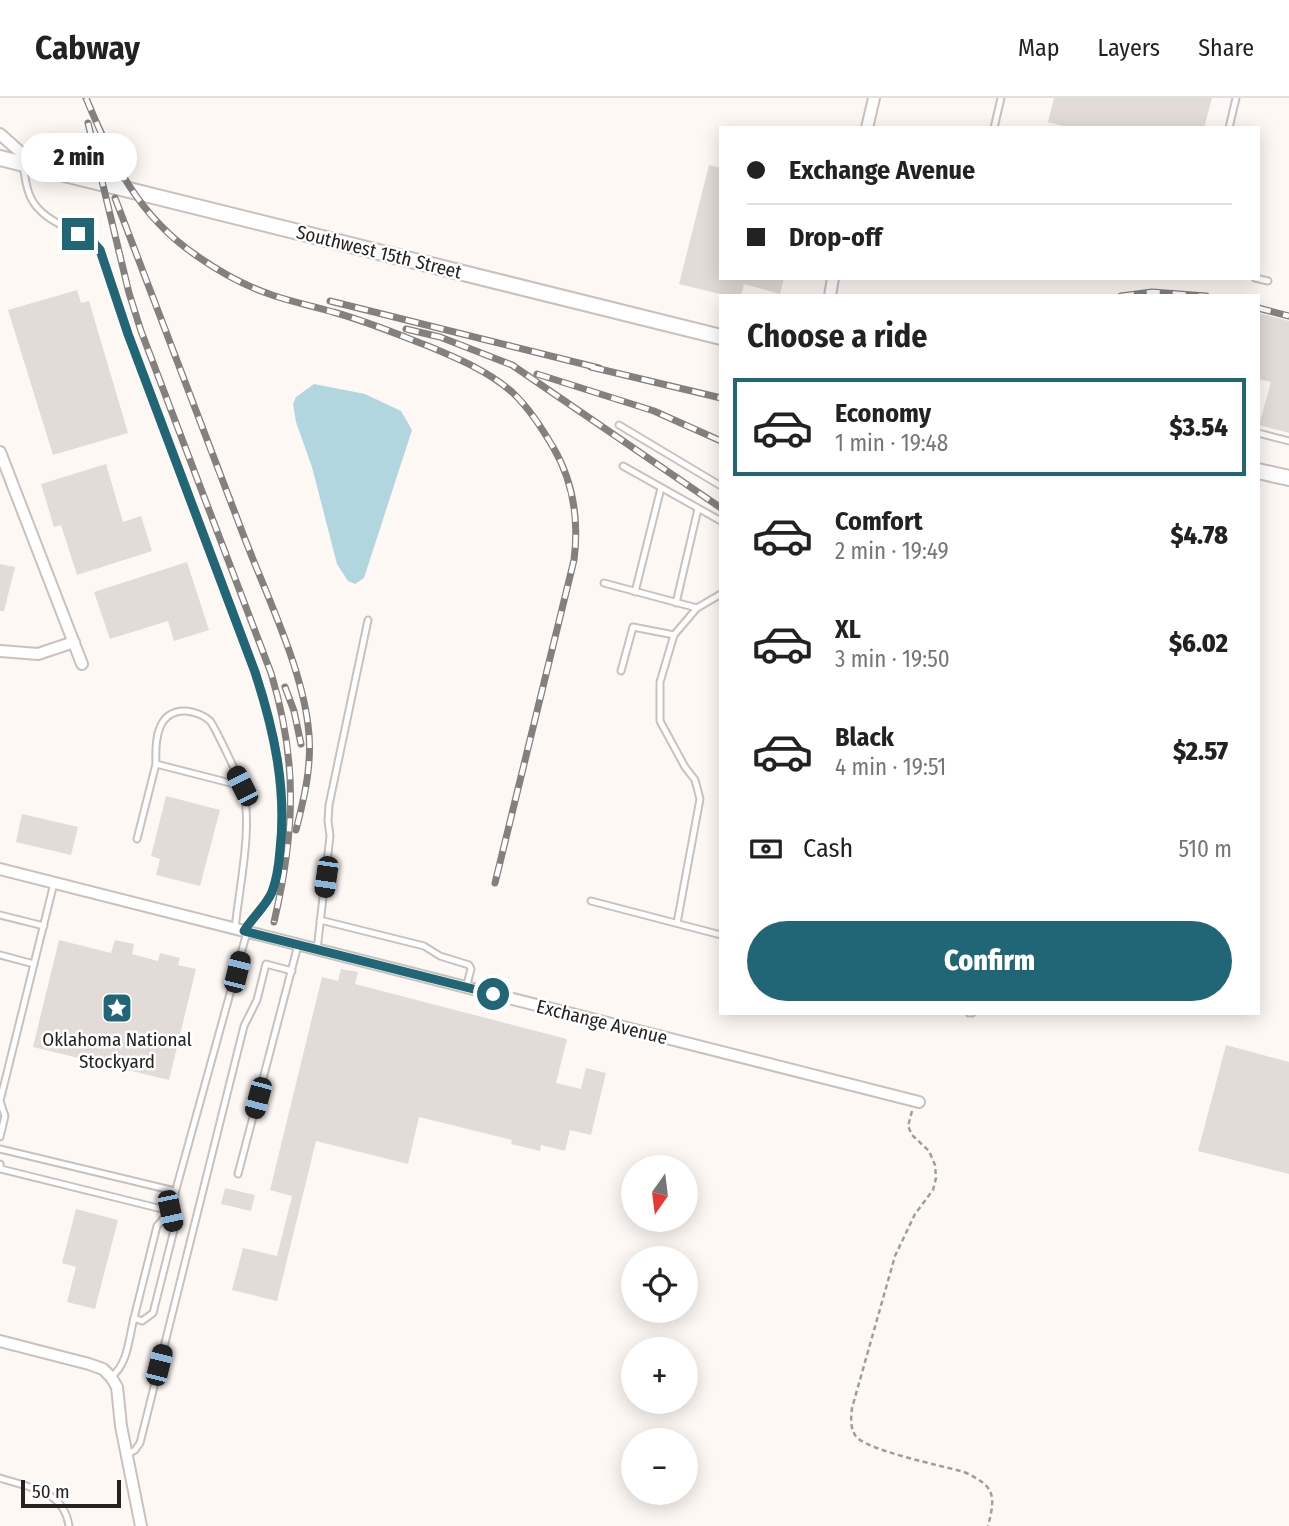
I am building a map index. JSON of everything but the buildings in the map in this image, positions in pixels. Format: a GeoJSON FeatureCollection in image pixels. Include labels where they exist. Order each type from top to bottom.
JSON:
{"type":"FeatureCollection","features":[{"type":"Feature","properties":{"kind":"main road","name":"Southwest 15th Street"},"geometry":{"type":"LineString","coordinates":[[0,158],[719,337]]}},
{"type":"Feature","properties":{"kind":"main road"},"geometry":{"type":"LineString","coordinates":[[1260,471],[1289,478]]}},
{"type":"Feature","properties":{"kind":"street"},"geometry":{"type":"LineString","coordinates":[[867,126],[874,98]]}},
{"type":"Feature","properties":{"kind":"street","name":"Southwest 15th Street"},"geometry":{"type":"LineString","coordinates":[[0,134],[30,165]]}},
{"type":"Feature","properties":{"kind":"street"},"geometry":{"type":"LineString","coordinates":[[0,452],[82,664]]}},
{"type":"Feature","properties":{"kind":"street"},"geometry":{"type":"LineString","coordinates":[[0,651],[38,654],[74,642]]}},
{"type":"Feature","properties":{"kind":"street","name":"Exchange Avenue"},"geometry":{"type":"LineString","coordinates":[[0,869],[917,1101]]}},
{"type":"Feature","properties":{"kind":"street"},"geometry":{"type":"LineString","coordinates":[[0,1341],[89,1364],[103,1369],[111,1377],[120,1399],[121,1426],[141,1526]]}},
{"type":"Feature","properties":{"kind":"lane"},"geometry":{"type":"LineString","coordinates":[[994,126],[1001,98]]}},
{"type":"Feature","properties":{"kind":"lane"},"geometry":{"type":"LineString","coordinates":[[1229,126],[1236,98]]}},
{"type":"Feature","properties":{"kind":"lane"},"geometry":{"type":"LineString","coordinates":[[30,165],[32,201],[45,215],[93,242],[100,250],[128,334],[272,724],[278,753],[283,821],[277,876],[271,894],[242,931]]}},
{"type":"Feature","properties":{"kind":"lane"},"geometry":{"type":"LineString","coordinates":[[1260,279],[1268,281]]}},
{"type":"Feature","properties":{"kind":"lane"},"geometry":{"type":"LineString","coordinates":[[619,425],[719,485]]}},
{"type":"Feature","properties":{"kind":"lane"},"geometry":{"type":"LineString","coordinates":[[1260,434],[1289,441]]}},
{"type":"Feature","properties":{"kind":"lane"},"geometry":{"type":"LineString","coordinates":[[623,466],[719,520]]}},
{"type":"Feature","properties":{"kind":"lane"},"geometry":{"type":"LineString","coordinates":[[635,592],[661,488]]}},
{"type":"Feature","properties":{"kind":"lane"},"geometry":{"type":"LineString","coordinates":[[676,603],[698,509]]}},
{"type":"Feature","properties":{"kind":"lane"},"geometry":{"type":"LineString","coordinates":[[604,583],[697,608]]}},
{"type":"Feature","properties":{"kind":"lane"},"geometry":{"type":"LineString","coordinates":[[677,923],[700,799],[695,780],[660,721],[660,682],[674,635],[697,608],[719,595]]}},
{"type":"Feature","properties":{"kind":"lane"},"geometry":{"type":"LineString","coordinates":[[317,950],[330,836],[329,805],[368,621]]}},
{"type":"Feature","properties":{"kind":"lane"},"geometry":{"type":"LineString","coordinates":[[621,671],[633,627],[674,635]]}},
{"type":"Feature","properties":{"kind":"lane"},"geometry":{"type":"LineString","coordinates":[[134,1318],[142,1321],[153,1313],[174,1230],[170,1211],[242,931],[247,809],[242,786],[216,729],[198,713],[174,712],[159,726],[155,741],[156,764],[137,839]]}},
{"type":"Feature","properties":{"kind":"lane"},"geometry":{"type":"LineString","coordinates":[[156,764],[242,786]]}},
{"type":"Feature","properties":{"kind":"lane"},"geometry":{"type":"LineString","coordinates":[[0,1137],[5,1116],[0,1101],[54,883]]}},
{"type":"Feature","properties":{"kind":"lane"},"geometry":{"type":"LineString","coordinates":[[591,901],[719,934]]}},
{"type":"Feature","properties":{"kind":"lane"},"geometry":{"type":"LineString","coordinates":[[0,915],[44,926]]}},
{"type":"Feature","properties":{"kind":"lane"},"geometry":{"type":"LineString","coordinates":[[320,920],[424,946],[440,956],[469,965],[471,969],[466,988]]}},
{"type":"Feature","properties":{"kind":"lane"},"geometry":{"type":"LineString","coordinates":[[238,1174],[298,945]]}},
{"type":"Feature","properties":{"kind":"lane"},"geometry":{"type":"LineString","coordinates":[[0,955],[34,964]]}},
{"type":"Feature","properties":{"kind":"lane"},"geometry":{"type":"LineString","coordinates":[[127,1455],[140,1443],[244,1026],[257,1000],[266,964],[292,971]]}},
{"type":"Feature","properties":{"kind":"lane"},"geometry":{"type":"LineString","coordinates":[[0,1149],[175,1191]]}},
{"type":"Feature","properties":{"kind":"lane"},"geometry":{"type":"LineString","coordinates":[[0,1164],[1,1169],[170,1211]]}},
{"type":"Feature","properties":{"kind":"lane"},"geometry":{"type":"LineString","coordinates":[[111,1377],[123,1363],[157,1226],[170,1211]]}},
{"type":"Feature","properties":{"kind":"lane"},"geometry":{"type":"LineString","coordinates":[[0,1478],[36,1489],[57,1499],[67,1511],[69,1526]]}},
{"type":"Feature","properties":{"kind":"path"},"geometry":{"type":"LineString","coordinates":[[917,1101],[908,1126],[912,1135],[929,1151],[935,1165],[936,1178],[933,1190],[915,1214],[895,1256],[852,1408],[852,1427],[854,1435],[869,1446],[978,1478],[989,1488],[993,1497],[988,1526]]}},
{"type":"Feature","properties":{"kind":"water"},"geometry":{"type":"Polygon","coordinates":[[[314,384],[365,394],[401,411],[412,430],[364,578],[355,584],[348,581],[337,564],[312,467],[296,422],[293,404],[296,397],[314,384]]]}},
{"type":"Feature","properties":{"kind":"railway"},"geometry":{"type":"LineString","coordinates":[[86,98],[106,144],[129,186],[158,223],[176,240],[215,268],[252,287],[381,328],[483,371],[503,384],[524,405],[560,460],[570,487],[575,516],[574,560],[495,883]]}},
{"type":"Feature","properties":{"kind":"railway"},"geometry":{"type":"LineString","coordinates":[[88,123],[129,293],[141,331],[271,673],[280,706],[286,737],[291,797],[286,858],[274,922]]}},
{"type":"Feature","properties":{"kind":"railway"},"geometry":{"type":"LineString","coordinates":[[115,198],[298,678],[308,725],[310,752],[296,830]]}},
{"type":"Feature","properties":{"kind":"railway"},"geometry":{"type":"LineString","coordinates":[[1136,294],[1179,294]]}},
{"type":"Feature","properties":{"kind":"railway"},"geometry":{"type":"LineString","coordinates":[[330,301],[599,368]]}},
{"type":"Feature","properties":{"kind":"railway"},"geometry":{"type":"LineString","coordinates":[[1260,309],[1289,316]]}},
{"type":"Feature","properties":{"kind":"railway"},"geometry":{"type":"LineString","coordinates":[[406,329],[440,337],[512,365],[719,507]]}},
{"type":"Feature","properties":{"kind":"railway"},"geometry":{"type":"LineString","coordinates":[[591,367],[719,398]]}},
{"type":"Feature","properties":{"kind":"railway"},"geometry":{"type":"LineString","coordinates":[[537,374],[654,411],[719,440]]}},
{"type":"Feature","properties":{"kind":"railway"},"geometry":{"type":"LineString","coordinates":[[285,687],[294,711],[301,744]]}},
{"type":"Feature","properties":{"kind":"place","name":"Oklahoma National Stockyard"},"geometry":{"type":"Point","coordinates":[117,1008]}},
{"type":"Feature","properties":{"kind":"route"},"geometry":{"type":"LineString","coordinates":[[78,234],[93,242],[105,261],[128,334],[272,724],[278,753],[283,821],[277,876],[271,894],[244,931],[493,994]]}}]}
